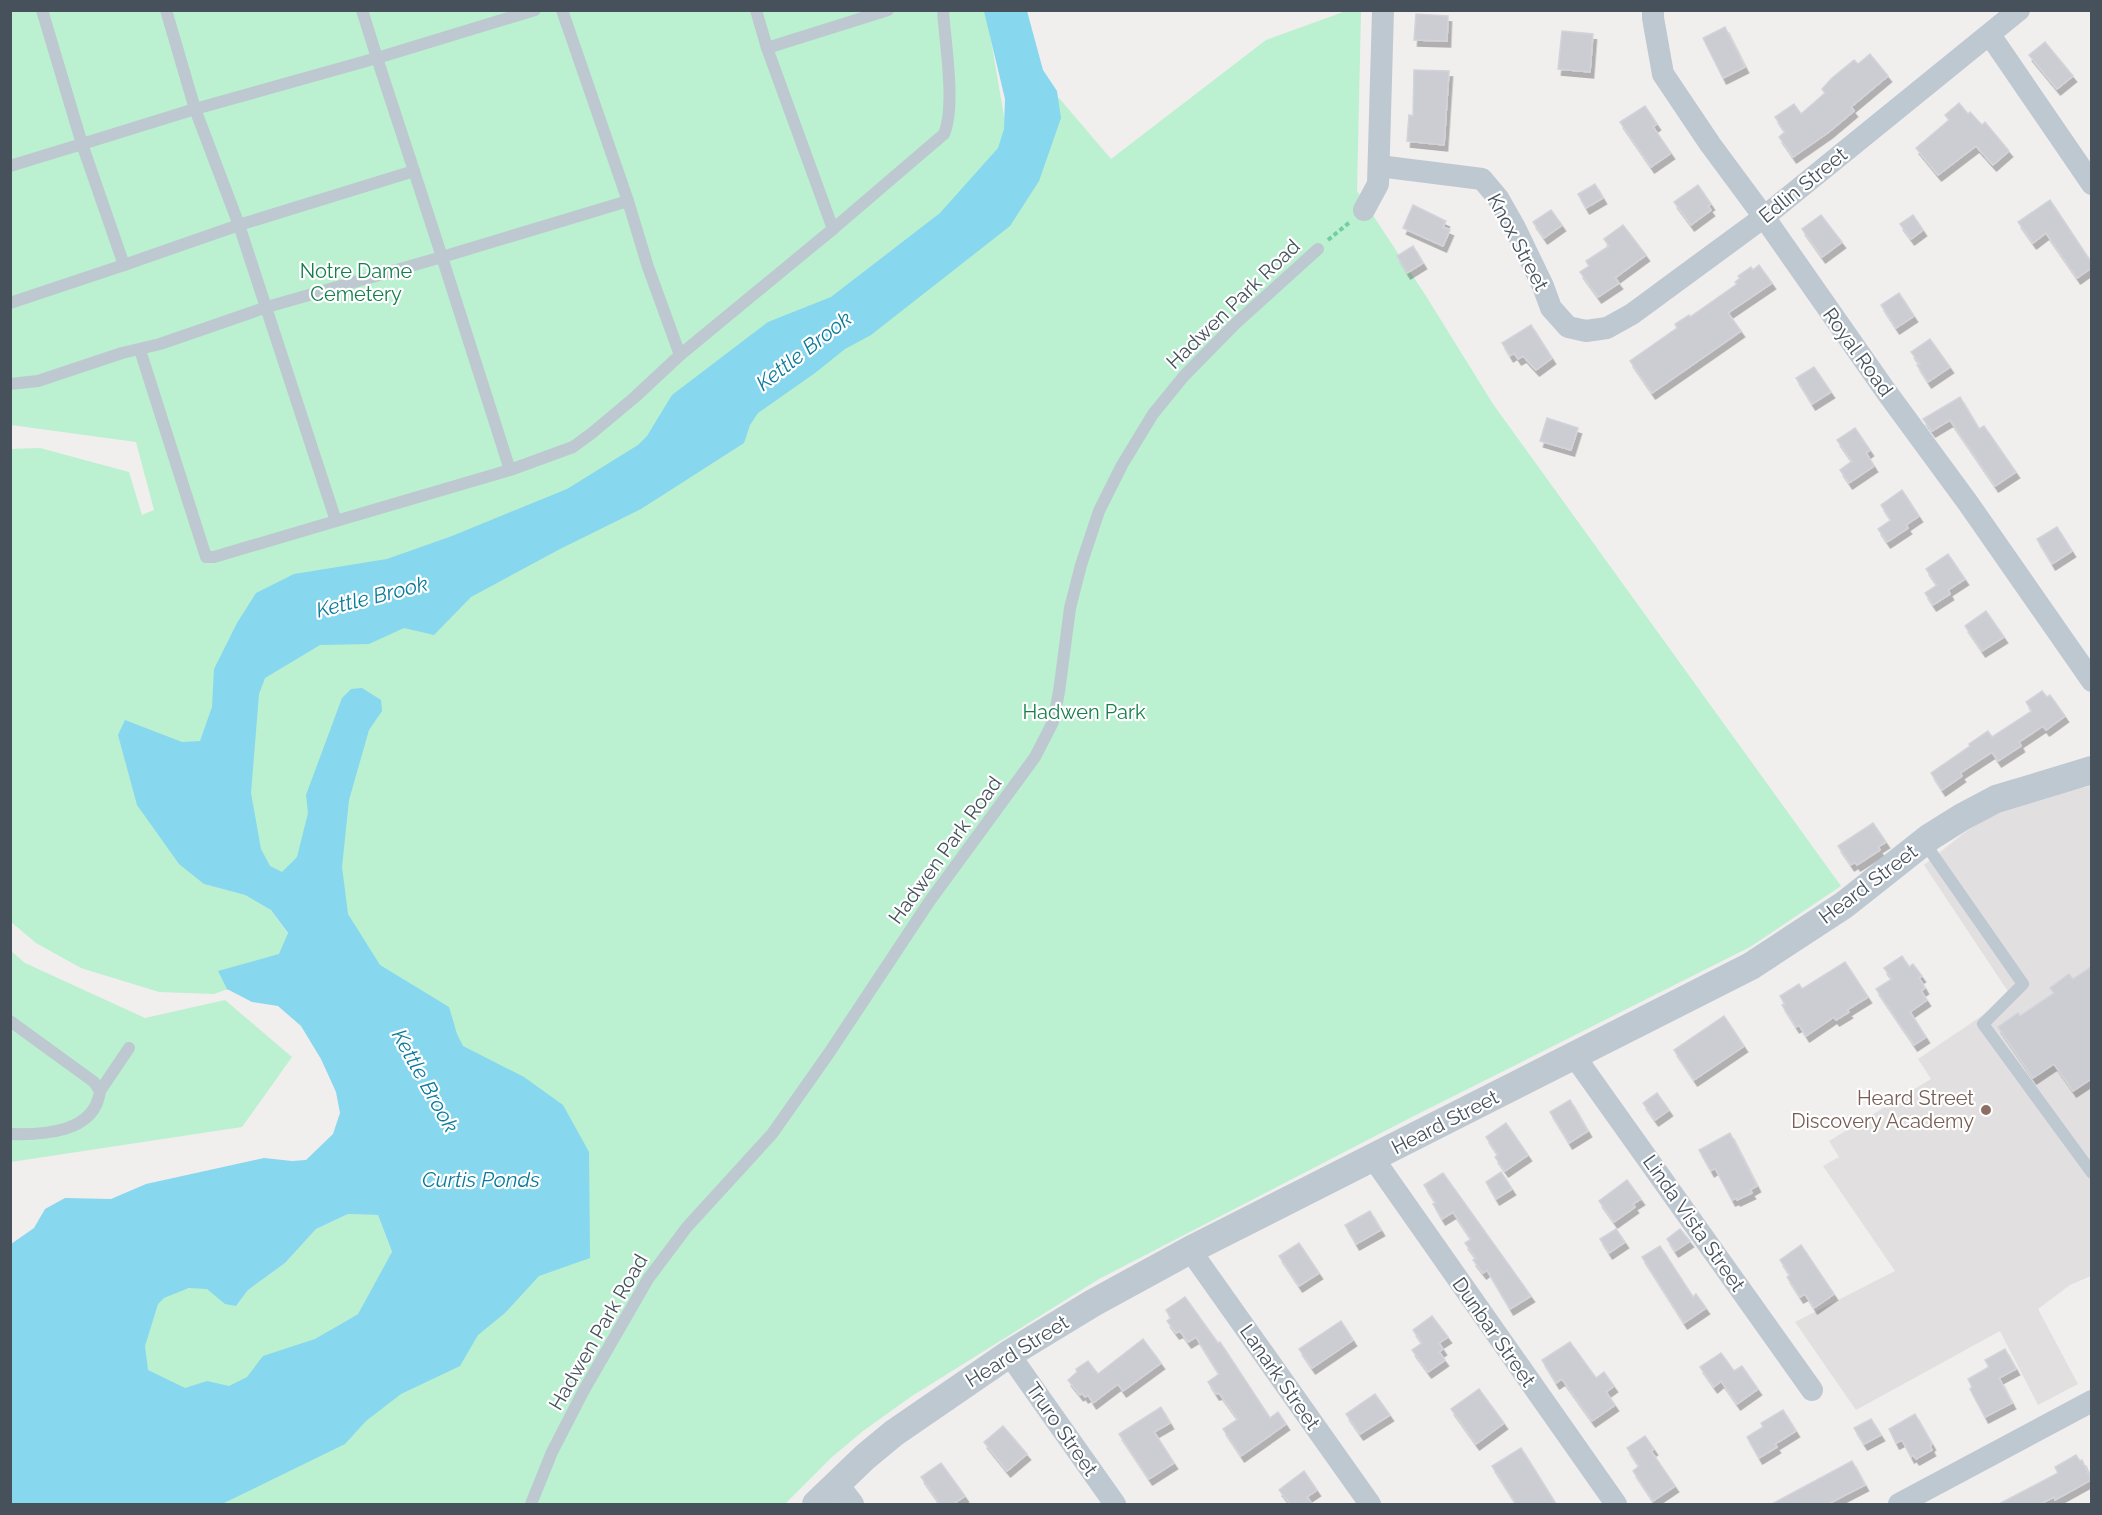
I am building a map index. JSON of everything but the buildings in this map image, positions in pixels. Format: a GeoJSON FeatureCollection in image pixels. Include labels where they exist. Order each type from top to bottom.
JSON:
{"type":"FeatureCollection","features":[{"type":"Feature","properties":{"kind":"street"},"geometry":{"type":"LineString","coordinates":[[1364,210],[1378,184],[1383,10]]}},
{"type":"Feature","properties":{"kind":"street","name":"Royal Road"},"geometry":{"type":"LineString","coordinates":[[1653,10],[1663,74],[1831,315],[1975,513],[2091,681]]}},
{"type":"Feature","properties":{"kind":"street","name":"Edlin Street"},"geometry":{"type":"LineString","coordinates":[[1574,328],[1586,331],[1607,328],[1632,314],[1764,217],[2019,10]]}},
{"type":"Feature","properties":{"kind":"street"},"geometry":{"type":"LineString","coordinates":[[1990,35],[2091,183]]}},
{"type":"Feature","properties":{"kind":"street","name":"Knox Street"},"geometry":{"type":"LineString","coordinates":[[1379,166],[1482,179],[1498,198],[1515,228],[1551,308],[1568,327],[1574,328]]}},
{"type":"Feature","properties":{"kind":"street","name":"Heard Street"},"geometry":{"type":"LineString","coordinates":[[816,1504],[845,1494],[865,1457],[894,1433],[1009,1354],[1093,1303],[1190,1250],[1752,966],[1844,905],[1924,842],[1962,816],[1995,799],[2091,770]]}},
{"type":"Feature","properties":{"kind":"street","name":"Linda Vista Street"},"geometry":{"type":"LineString","coordinates":[[1575,1057],[1812,1390]]}},
{"type":"Feature","properties":{"kind":"street","name":"Dunbar Street"},"geometry":{"type":"LineString","coordinates":[[1373,1158],[1616,1504]]}},
{"type":"Feature","properties":{"kind":"street","name":"Lanark Street"},"geometry":{"type":"LineString","coordinates":[[1190,1250],[1370,1504]]}},
{"type":"Feature","properties":{"kind":"street","name":"Truro Street"},"geometry":{"type":"LineString","coordinates":[[1009,1354],[1115,1504]]}},
{"type":"Feature","properties":{"kind":"street"},"geometry":{"type":"LineString","coordinates":[[1899,1504],[2091,1401]]}},
{"type":"Feature","properties":{"kind":"lane"},"geometry":{"type":"LineString","coordinates":[[42,10],[82,144],[123,266]]}},
{"type":"Feature","properties":{"kind":"lane"},"geometry":{"type":"LineString","coordinates":[[166,10],[195,109],[239,225],[336,521]]}},
{"type":"Feature","properties":{"kind":"lane"},"geometry":{"type":"LineString","coordinates":[[362,10],[510,470]]}},
{"type":"Feature","properties":{"kind":"lane"},"geometry":{"type":"LineString","coordinates":[[10,166],[195,109],[377,58],[535,10]]}},
{"type":"Feature","properties":{"kind":"lane"},"geometry":{"type":"LineString","coordinates":[[562,10],[628,201],[648,267],[681,355]]}},
{"type":"Feature","properties":{"kind":"lane"},"geometry":{"type":"LineString","coordinates":[[756,10],[767,48],[833,229]]}},
{"type":"Feature","properties":{"kind":"lane"},"geometry":{"type":"LineString","coordinates":[[767,48],[888,10]]}},
{"type":"Feature","properties":{"kind":"lane"},"geometry":{"type":"LineString","coordinates":[[140,350],[206,557],[214,557],[510,470],[573,447],[609,419],[681,355],[944,134],[948,124],[950,102],[943,10]]}},
{"type":"Feature","properties":{"kind":"lane"},"geometry":{"type":"LineString","coordinates":[[10,303],[239,225],[414,171]]}},
{"type":"Feature","properties":{"kind":"lane"},"geometry":{"type":"LineString","coordinates":[[10,384],[38,381],[122,353],[140,350],[267,307],[628,201]]}},
{"type":"Feature","properties":{"kind":"lane","name":"Hadwen Park Road"},"geometry":{"type":"LineString","coordinates":[[531,1504],[549,1461],[584,1390],[648,1278],[687,1227],[772,1134],[829,1053],[929,902],[1035,757],[1053,722],[1070,608],[1099,511],[1122,465],[1153,414],[1184,376],[1235,324],[1318,249]]}},
{"type":"Feature","properties":{"kind":"lane"},"geometry":{"type":"LineString","coordinates":[[1924,842],[2022,984],[1983,1024],[2091,1173]]}},
{"type":"Feature","properties":{"kind":"lane"},"geometry":{"type":"LineString","coordinates":[[10,1021],[94,1082],[100,1091]]}},
{"type":"Feature","properties":{"kind":"lane"},"geometry":{"type":"LineString","coordinates":[[10,1134],[58,1131],[79,1125],[93,1110],[100,1091],[129,1048]]}},
{"type":"Feature","properties":{"kind":"path"},"geometry":{"type":"LineString","coordinates":[[1318,249],[1364,210]]}},
{"type":"Feature","properties":{"kind":"shaded area","name":"Heard Street Discovery Academy"},"geometry":{"type":"Polygon","coordinates":[[[2091,786],[2091,1276],[2070,1285],[2038,1309],[2078,1384],[2038,1405],[2000,1331],[1856,1410],[1795,1322],[1895,1271],[1823,1166],[1839,1157],[1829,1141],[1931,1079],[1918,1059],[2011,996],[1924,865],[1964,833],[1995,813],[2091,786]]]}},
{"type":"Feature","properties":{"kind":"green space","name":"Hadwen Park"},"geometry":{"type":"Polygon","coordinates":[[[11,11],[986,11],[1006,128],[1059,98],[1111,159],[1266,40],[1346,11],[1361,11],[1357,191],[1493,404],[1841,886],[1750,947],[1410,1118],[1099,1279],[912,1396],[863,1431],[832,1457],[785,1504],[11,1504],[10,1260],[169,1296],[198,1287],[211,1291],[226,1303],[236,1306],[248,1290],[285,1263],[316,1229],[348,1214],[378,1215],[392,1253],[358,1314],[325,1333],[411,1289],[315,1036],[278,1004],[239,990],[225,990],[214,994],[159,992],[81,968],[36,943],[11,922],[10,449],[40,448],[129,472],[142,515],[154,510],[136,442],[11,425],[11,11]],[[153,814],[204,884],[245,895],[271,910],[288,934],[280,954],[308,934],[153,814]]]}},
{"type":"Feature","properties":{"kind":"green space"},"geometry":{"type":"Polygon","coordinates":[[[11,951],[25,963],[145,1018],[225,1000],[292,1057],[242,1127],[11,1162],[11,951]]]}},
{"type":"Feature","properties":{"kind":"water"},"geometry":{"type":"Polygon","coordinates":[[[984,11],[1027,11],[1043,70],[1057,91],[1061,118],[1039,181],[1010,226],[871,335],[845,349],[758,413],[750,425],[744,443],[641,509],[471,597],[434,635],[404,628],[369,644],[320,645],[265,678],[259,694],[251,793],[261,849],[270,866],[282,872],[297,857],[308,813],[306,795],[342,698],[351,689],[362,688],[381,700],[382,711],[369,730],[349,800],[342,867],[348,914],[380,965],[449,1007],[463,1046],[524,1077],[563,1105],[589,1152],[590,1258],[539,1276],[505,1313],[478,1335],[460,1366],[401,1394],[366,1421],[345,1444],[222,1504],[11,1504],[11,1244],[34,1228],[45,1209],[65,1198],[111,1199],[146,1184],[264,1158],[306,1160],[333,1134],[340,1113],[336,1092],[321,1059],[301,1026],[278,1006],[252,1002],[227,989],[218,971],[279,954],[288,933],[271,910],[245,895],[204,884],[179,864],[137,805],[118,735],[125,720],[182,742],[200,741],[212,707],[214,669],[237,623],[256,593],[294,574],[387,559],[452,536],[567,489],[638,445],[647,436],[672,395],[768,322],[831,297],[940,213],[998,148],[1004,129],[1005,99],[984,11]],[[348,1214],[316,1229],[285,1263],[248,1290],[236,1306],[225,1304],[207,1289],[189,1288],[164,1298],[158,1304],[145,1346],[148,1370],[185,1388],[207,1381],[229,1386],[247,1377],[263,1356],[315,1339],[358,1314],[392,1252],[378,1215],[348,1214]]]}},
{"type":"Feature","properties":{"kind":"place","name":"Heard Street Discovery Academy"},"geometry":{"type":"Point","coordinates":[1986,1110]}},
{"type":"Feature","properties":{"kind":"park label","name":"Notre Dame Cemetery"},"geometry":{"type":"Point","coordinates":[356,282]}},
{"type":"Feature","properties":{"kind":"water label","name":"Kettle Brook"},"geometry":{"type":"Point","coordinates":[804,351]}},
{"type":"Feature","properties":{"kind":"water label","name":"Kettle Brook"},"geometry":{"type":"Point","coordinates":[372,597]}},
{"type":"Feature","properties":{"kind":"water label","name":"Kettle Brook"},"geometry":{"type":"Point","coordinates":[425,1081]}},
{"type":"Feature","properties":{"kind":"water label","name":"Curtis Ponds"},"geometry":{"type":"Point","coordinates":[481,1180]}}]}
